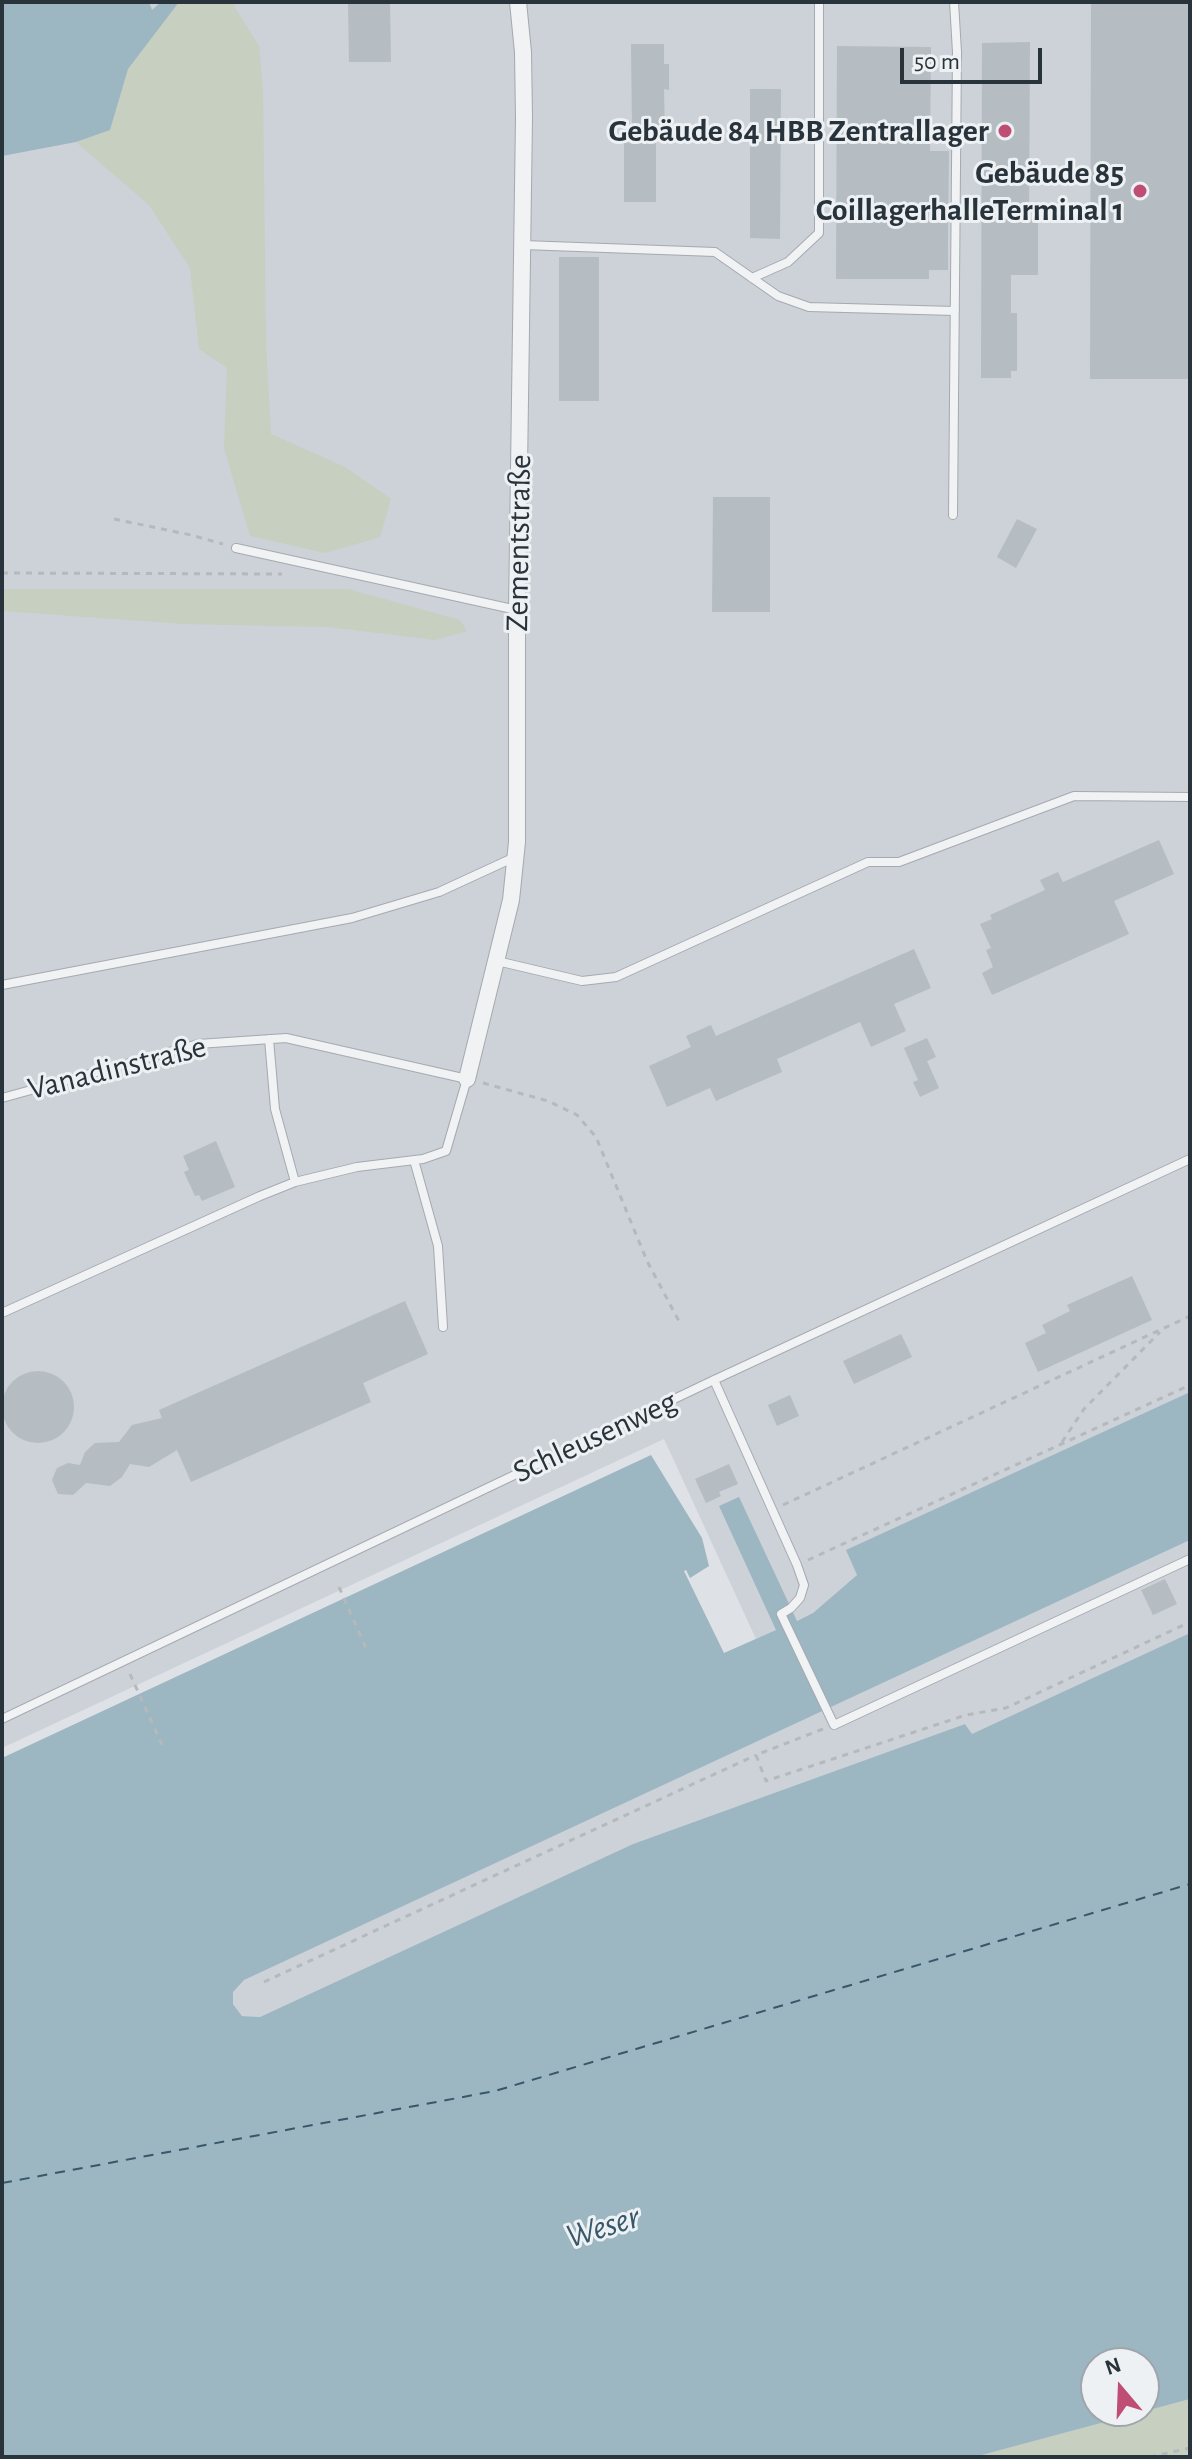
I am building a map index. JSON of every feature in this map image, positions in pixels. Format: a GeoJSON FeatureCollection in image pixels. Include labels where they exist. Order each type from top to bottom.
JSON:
{"type":"FeatureCollection","features":[{"type":"Feature","properties":{"kind":"street","name":"Zementstraße"},"geometry":{"type":"LineString","coordinates":[[467,1079],[511,900],[516,857],[523,245],[523,52],[518,2]]}},
{"type":"Feature","properties":{"kind":"lane"},"geometry":{"type":"LineString","coordinates":[[752,278],[788,262],[819,233],[819,2]]}},
{"type":"Feature","properties":{"kind":"lane"},"geometry":{"type":"LineString","coordinates":[[953,515],[957,52],[954,2]]}},
{"type":"Feature","properties":{"kind":"lane"},"geometry":{"type":"LineString","coordinates":[[523,245],[715,252],[778,296],[809,307],[955,311]]}},
{"type":"Feature","properties":{"kind":"lane"},"geometry":{"type":"LineString","coordinates":[[236,548],[517,610]]}},
{"type":"Feature","properties":{"kind":"lane"},"geometry":{"type":"LineString","coordinates":[[496,961],[582,981],[616,977],[868,862],[899,862],[1074,796],[1190,797]]}},
{"type":"Feature","properties":{"kind":"lane"},"geometry":{"type":"LineString","coordinates":[[2,985],[352,918],[439,892],[516,857]]}},
{"type":"Feature","properties":{"kind":"lane","name":"Vanadinstraße"},"geometry":{"type":"LineString","coordinates":[[2,1098],[198,1044],[286,1038],[467,1079]]}},
{"type":"Feature","properties":{"kind":"lane"},"geometry":{"type":"LineString","coordinates":[[269,1039],[275,1109],[295,1182]]}},
{"type":"Feature","properties":{"kind":"lane"},"geometry":{"type":"LineString","coordinates":[[2,1313],[295,1182],[446,1151],[467,1079]]}},
{"type":"Feature","properties":{"kind":"lane","name":"Schleusenweg"},"geometry":{"type":"LineString","coordinates":[[2,1719],[714,1380],[1190,1159]]}},
{"type":"Feature","properties":{"kind":"lane"},"geometry":{"type":"LineString","coordinates":[[414,1160],[438,1246],[443,1327]]}},
{"type":"Feature","properties":{"kind":"lane"},"geometry":{"type":"LineString","coordinates":[[714,1380],[804,1585],[800,1598],[781,1614],[834,1725],[1190,1559]]}},
{"type":"Feature","properties":{"kind":"path"},"geometry":{"type":"LineString","coordinates":[[114,519],[236,548]]}},
{"type":"Feature","properties":{"kind":"path"},"geometry":{"type":"LineString","coordinates":[[2,573],[294,574]]}},
{"type":"Feature","properties":{"kind":"path"},"geometry":{"type":"LineString","coordinates":[[467,1079],[548,1101],[577,1115],[596,1137],[647,1261],[681,1325]]}},
{"type":"Feature","properties":{"kind":"path"},"geometry":{"type":"LineString","coordinates":[[773,1509],[1190,1316]]}},
{"type":"Feature","properties":{"kind":"path"},"geometry":{"type":"LineString","coordinates":[[1061,1443],[1084,1409],[1162,1329]]}},
{"type":"Feature","properties":{"kind":"path"},"geometry":{"type":"LineString","coordinates":[[797,1565],[1190,1385]]}},
{"type":"Feature","properties":{"kind":"path"},"geometry":{"type":"LineString","coordinates":[[339,1587],[368,1653]]}},
{"type":"Feature","properties":{"kind":"path"},"geometry":{"type":"LineString","coordinates":[[756,1755],[766,1781],[966,1715],[1006,1708],[1190,1622]]}},
{"type":"Feature","properties":{"kind":"path"},"geometry":{"type":"LineString","coordinates":[[130,1674],[163,1747]]}},
{"type":"Feature","properties":{"kind":"path"},"geometry":{"type":"LineString","coordinates":[[264,1982],[756,1755],[834,1725]]}},
{"type":"Feature","properties":{"kind":"path"},"geometry":{"type":"LineString","coordinates":[[1150,2457],[1190,2448]]}},
{"type":"Feature","properties":{"kind":"shaded area"},"geometry":{"type":"Polygon","coordinates":[[[2,2],[1190,2],[1190,1392],[847,1550],[857,1575],[812,1614],[756,1639],[664,1439],[2,1748],[2,2]]]}},
{"type":"Feature","properties":{"kind":"shaded area"},"geometry":{"type":"Polygon","coordinates":[[[1190,1540],[1190,1633],[972,1735],[965,1724],[633,1844],[260,2017],[242,2016],[233,2004],[233,1991],[243,1980],[1190,1540]]]}},
{"type":"Feature","properties":{"kind":"green space"},"geometry":{"type":"Polygon","coordinates":[[[179,2],[236,2],[234,6],[259,46],[263,90],[266,343],[271,434],[345,467],[391,499],[380,537],[325,553],[250,536],[224,448],[227,368],[199,349],[190,268],[149,205],[76,142],[110,130],[128,69],[179,2]]]}},
{"type":"Feature","properties":{"kind":"green space"},"geometry":{"type":"Polygon","coordinates":[[[2,589],[348,589],[460,620],[467,631],[435,640],[328,627],[184,624],[2,611],[2,589]]]}},
{"type":"Feature","properties":{"kind":"green space"},"geometry":{"type":"Polygon","coordinates":[[[1190,2399],[1190,2457],[958,2457],[1080,2427],[1160,2427],[1160,2407],[1190,2399]]]}},
{"type":"Feature","properties":{"kind":"water"},"geometry":{"type":"Polygon","coordinates":[[[2,2],[149,2],[152,10],[161,2],[179,2],[128,69],[110,130],[76,142],[2,156],[2,2]]]}},
{"type":"Feature","properties":{"kind":"water","name":"Weser"},"geometry":{"type":"Polygon","coordinates":[[[1190,1392],[1190,1540],[244,1980],[233,1992],[233,2004],[242,2016],[260,2017],[633,1844],[965,1724],[972,1734],[1190,1633],[1190,2399],[1160,2407],[1160,2347],[1080,2347],[1080,2427],[1086,2427],[974,2457],[2,2457],[2,1758],[651,1455],[702,1538],[709,1566],[690,1578],[684,1571],[724,1653],[776,1630],[719,1506],[739,1497],[797,1621],[813,1613],[857,1575],[846,1550],[1190,1392]]]}},
{"type":"Feature","properties":{"kind":"building"},"geometry":{"type":"Polygon","coordinates":[[[348,2],[390,2],[391,62],[349,62],[348,2]]]}},
{"type":"Feature","properties":{"kind":"building","name":"Gebäude 85 CoillagerhalleTerminal 1"},"geometry":{"type":"Polygon","coordinates":[[[1091,2],[1190,2],[1190,379],[1090,379],[1091,2]]]}},
{"type":"Feature","properties":{"kind":"building","name":"Gebäude 84 HBB Zentrallager"},"geometry":{"type":"Polygon","coordinates":[[[1030,42],[1029,219],[1038,219],[1038,275],[1011,275],[1011,313],[1017,313],[1017,371],[1011,371],[1011,378],[981,378],[982,43],[1030,42]]]}},
{"type":"Feature","properties":{"kind":"building"},"geometry":{"type":"Polygon","coordinates":[[[631,44],[664,44],[664,64],[669,64],[669,90],[664,89],[665,139],[656,139],[656,202],[624,202],[624,128],[632,128],[631,44]]]}},
{"type":"Feature","properties":{"kind":"building"},"geometry":{"type":"Polygon","coordinates":[[[837,46],[931,47],[930,151],[949,151],[948,270],[929,270],[929,279],[836,279],[837,46]]]}},
{"type":"Feature","properties":{"kind":"building"},"geometry":{"type":"Polygon","coordinates":[[[750,89],[781,89],[780,239],[750,238],[750,89]]]}},
{"type":"Feature","properties":{"kind":"building"},"geometry":{"type":"Polygon","coordinates":[[[559,257],[599,257],[599,401],[559,401],[559,257]]]}},
{"type":"Feature","properties":{"kind":"building"},"geometry":{"type":"Polygon","coordinates":[[[713,497],[770,497],[770,612],[712,612],[713,497]]]}},
{"type":"Feature","properties":{"kind":"building"},"geometry":{"type":"Polygon","coordinates":[[[1017,519],[1037,529],[1016,568],[997,557],[1017,519]]]}},
{"type":"Feature","properties":{"kind":"building"},"geometry":{"type":"Polygon","coordinates":[[[1159,840],[1174,874],[1114,901],[1129,934],[992,995],[982,973],[993,967],[986,950],[991,948],[980,924],[992,919],[990,915],[1045,890],[1040,880],[1058,872],[1063,882],[1159,840]]]}},
{"type":"Feature","properties":{"kind":"building"},"geometry":{"type":"Polygon","coordinates":[[[914,949],[931,988],[894,1004],[906,1031],[871,1047],[860,1022],[777,1059],[782,1072],[716,1101],[710,1088],[667,1107],[649,1066],[691,1047],[686,1036],[711,1025],[716,1036],[914,949]]]}},
{"type":"Feature","properties":{"kind":"building"},"geometry":{"type":"Polygon","coordinates":[[[927,1038],[936,1057],[927,1061],[939,1088],[920,1097],[913,1082],[918,1080],[904,1048],[927,1038]]]}},
{"type":"Feature","properties":{"kind":"building"},"geometry":{"type":"Polygon","coordinates":[[[216,1141],[235,1187],[202,1201],[199,1195],[195,1196],[184,1172],[189,1170],[183,1156],[216,1141]]]}},
{"type":"Feature","properties":{"kind":"building"},"geometry":{"type":"Polygon","coordinates":[[[1132,1276],[1152,1320],[1038,1372],[1025,1343],[1046,1333],[1042,1325],[1070,1311],[1067,1305],[1132,1276]]]}},
{"type":"Feature","properties":{"kind":"building"},"geometry":{"type":"Polygon","coordinates":[[[405,1301],[428,1354],[363,1383],[371,1402],[191,1482],[177,1450],[149,1467],[130,1464],[122,1477],[110,1486],[86,1483],[73,1495],[58,1494],[52,1480],[57,1468],[68,1463],[80,1465],[85,1452],[95,1443],[119,1442],[132,1425],[162,1418],[159,1410],[405,1301]]]}},
{"type":"Feature","properties":{"kind":"building"},"geometry":{"type":"Polygon","coordinates":[[[901,1334],[912,1357],[854,1384],[843,1361],[901,1334]]]}},
{"type":"Feature","properties":{"kind":"building"},"geometry":{"type":"Polygon","coordinates":[[[38,1371],[58,1377],[68,1387],[74,1407],[68,1427],[58,1437],[38,1443],[18,1437],[8,1427],[2,1407],[8,1387],[18,1377],[38,1371]]]}},
{"type":"Feature","properties":{"kind":"building"},"geometry":{"type":"Polygon","coordinates":[[[790,1395],[799,1416],[777,1426],[768,1405],[790,1395]]]}},
{"type":"Feature","properties":{"kind":"building"},"geometry":{"type":"Polygon","coordinates":[[[729,1464],[738,1484],[719,1492],[721,1496],[706,1503],[695,1479],[729,1464]]]}},
{"type":"Feature","properties":{"kind":"building"},"geometry":{"type":"Polygon","coordinates":[[[1165,1579],[1177,1604],[1153,1615],[1141,1590],[1165,1579]]]}},
{"type":"Feature","properties":{"kind":"ferry route"},"geometry":{"type":"LineString","coordinates":[[2,2183],[495,2091],[1190,1884]]}},
{"type":"Feature","properties":{"kind":"place","name":"Gebäude 84 HBB Zentrallager"},"geometry":{"type":"Point","coordinates":[1005,131]}},
{"type":"Feature","properties":{"kind":"place","name":"Gebäude 85 CoillagerhalleTerminal 1"},"geometry":{"type":"Point","coordinates":[1140,191]}}]}
